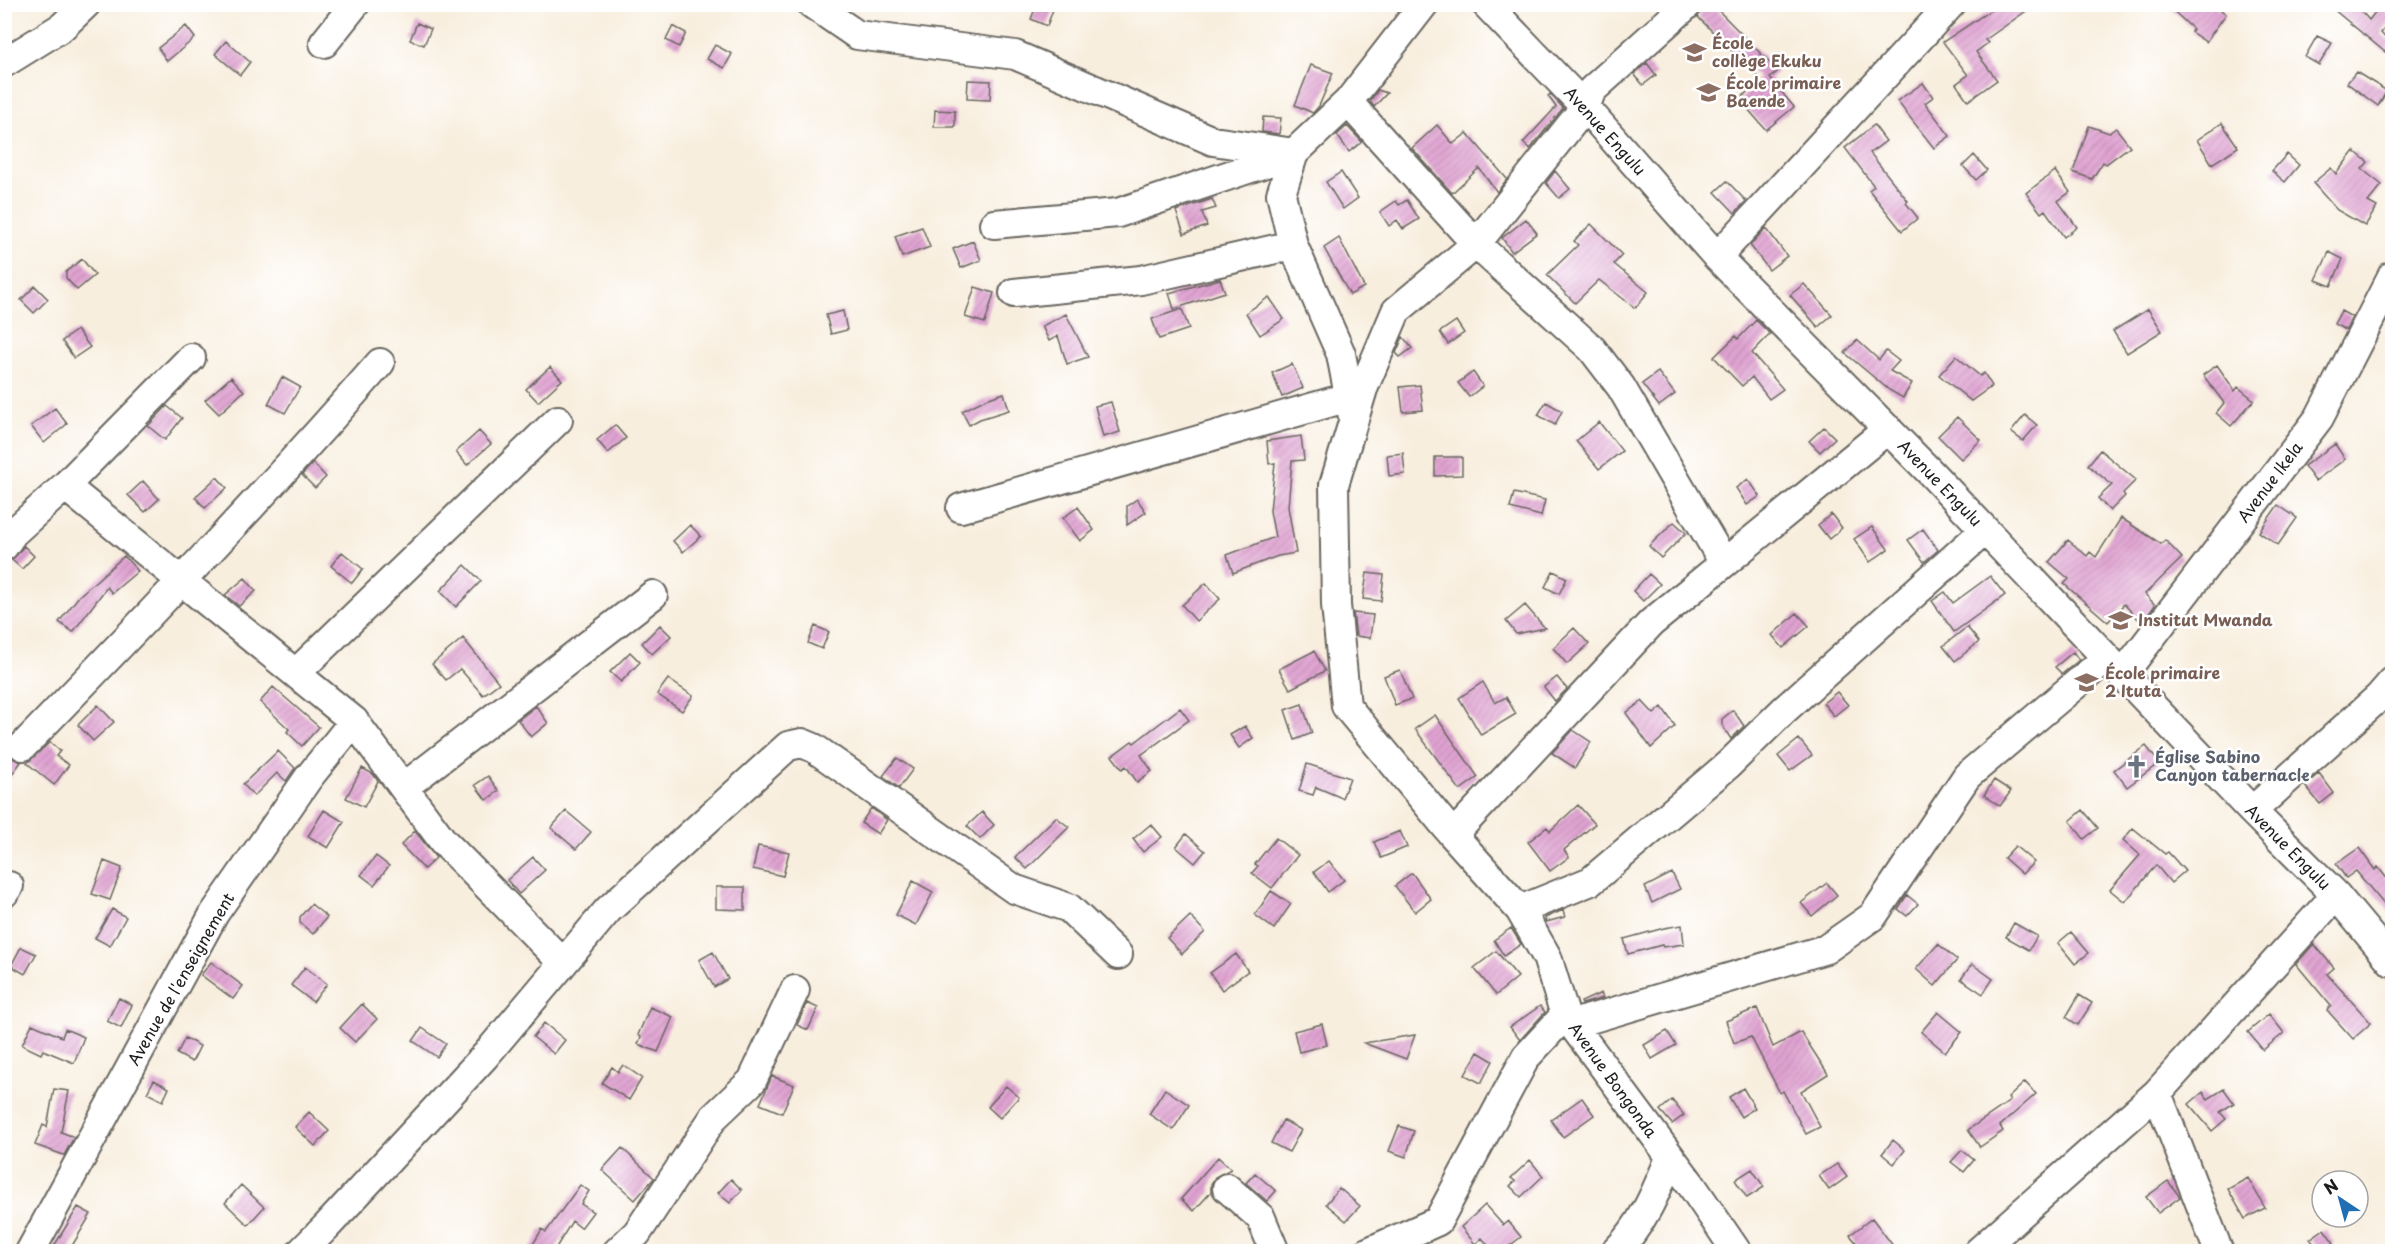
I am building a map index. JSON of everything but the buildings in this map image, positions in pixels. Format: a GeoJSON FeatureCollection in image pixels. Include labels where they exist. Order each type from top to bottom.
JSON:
{"type":"FeatureCollection","features":[{"type":"Feature","properties":{"kind":"street"},"geometry":{"type":"LineString","coordinates":[[4,63],[62,27],[86,4]]}},
{"type":"Feature","properties":{"kind":"street"},"geometry":{"type":"LineString","coordinates":[[324,43],[355,4]]}},
{"type":"Feature","properties":{"kind":"street"},"geometry":{"type":"LineString","coordinates":[[812,4],[857,35],[1015,55],[1213,141],[1294,153]]}},
{"type":"Feature","properties":{"kind":"street"},"geometry":{"type":"LineString","coordinates":[[994,224],[1118,213],[1294,153],[1348,102],[1424,4]]}},
{"type":"Feature","properties":{"kind":"street","name":"Avenue Engulu"},"geometry":{"type":"LineString","coordinates":[[1486,4],[1585,107],[1717,257],[1888,429],[2252,811],[2336,895],[2392,962]]}},
{"type":"Feature","properties":{"kind":"street"},"geometry":{"type":"LineString","coordinates":[[961,508],[1352,408],[1363,389],[1396,311],[1476,244],[1585,107],[1592,90],[1688,4]]}},
{"type":"Feature","properties":{"kind":"street"},"geometry":{"type":"LineString","coordinates":[[1717,257],[1951,4]]}},
{"type":"Feature","properties":{"kind":"street"},"geometry":{"type":"LineString","coordinates":[[1348,102],[1476,244],[1592,349],[1621,387],[1724,563]]}},
{"type":"Feature","properties":{"kind":"street"},"geometry":{"type":"LineString","coordinates":[[1294,153],[1281,194],[1293,245],[1341,354],[1352,408]]}},
{"type":"Feature","properties":{"kind":"street"},"geometry":{"type":"LineString","coordinates":[[1014,293],[1141,280],[1293,245]]}},
{"type":"Feature","properties":{"kind":"street","name":"Avenue Ikela"},"geometry":{"type":"LineString","coordinates":[[1569,1019],[1826,949],[1873,916],[1967,776],[2115,666],[2319,418],[2392,276]]}},
{"type":"Feature","properties":{"kind":"street"},"geometry":{"type":"LineString","coordinates":[[4,546],[14,533],[65,486],[191,358]]}},
{"type":"Feature","properties":{"kind":"street"},"geometry":{"type":"LineString","coordinates":[[22,747],[183,581],[309,445],[380,363]]}},
{"type":"Feature","properties":{"kind":"street","name":"Avenue Bongonda"},"geometry":{"type":"LineString","coordinates":[[1352,408],[1334,485],[1336,605],[1346,706],[1453,835],[1520,909],[1547,957],[1569,1019],[1737,1251]]}},
{"type":"Feature","properties":{"kind":"street"},"geometry":{"type":"LineString","coordinates":[[296,673],[558,420]]}},
{"type":"Feature","properties":{"kind":"street"},"geometry":{"type":"LineString","coordinates":[[1453,835],[1651,623],[1888,429]]}},
{"type":"Feature","properties":{"kind":"street"},"geometry":{"type":"LineString","coordinates":[[65,486],[354,721],[443,841],[563,963]]}},
{"type":"Feature","properties":{"kind":"street"},"geometry":{"type":"LineString","coordinates":[[1520,909],[1591,881],[1729,764],[1784,710],[1985,530]]}},
{"type":"Feature","properties":{"kind":"street"},"geometry":{"type":"LineString","coordinates":[[404,787],[653,595]]}},
{"type":"Feature","properties":{"kind":"street"},"geometry":{"type":"LineString","coordinates":[[2252,811],[2379,697],[2392,682]]}},
{"type":"Feature","properties":{"kind":"street","name":"Avenue de l'enseignement"},"geometry":{"type":"LineString","coordinates":[[30,1251],[214,914],[309,777],[354,721]]}},
{"type":"Feature","properties":{"kind":"street"},"geometry":{"type":"LineString","coordinates":[[300,1251],[327,1226],[485,1056],[608,909],[788,746],[802,743],[814,748],[1014,889],[1069,908],[1118,956]]}},
{"type":"Feature","properties":{"kind":"street"},"geometry":{"type":"LineString","coordinates":[[1978,1251],[2157,1093],[2336,895]]}},
{"type":"Feature","properties":{"kind":"street"},"geometry":{"type":"LineString","coordinates":[[617,1251],[637,1233],[714,1117],[752,1081],[795,990]]}},
{"type":"Feature","properties":{"kind":"street"},"geometry":{"type":"LineString","coordinates":[[1368,1251],[1438,1221],[1526,1057],[1569,1019]]}},
{"type":"Feature","properties":{"kind":"street"},"geometry":{"type":"LineString","coordinates":[[2157,1093],[2219,1251]]}},
{"type":"Feature","properties":{"kind":"street"},"geometry":{"type":"LineString","coordinates":[[1615,1251],[1624,1243],[1650,1208],[1670,1158]]}},
{"type":"Feature","properties":{"kind":"street"},"geometry":{"type":"LineString","coordinates":[[1227,1188],[1261,1218],[1275,1251]]}},
{"type":"Feature","properties":{"kind":"place","name":"École collège Ekuku"},"geometry":{"type":"Point","coordinates":[1694,52]}},
{"type":"Feature","properties":{"kind":"place","name":"École primaire Baende"},"geometry":{"type":"Point","coordinates":[1708,92]}},
{"type":"Feature","properties":{"kind":"place","name":"Institut Mwanda"},"geometry":{"type":"Point","coordinates":[2120,620]}},
{"type":"Feature","properties":{"kind":"place","name":"École primaire 2 Ituta"},"geometry":{"type":"Point","coordinates":[2087,682]}},
{"type":"Feature","properties":{"kind":"place","name":"Église Sabino Canyon tabernacle"},"geometry":{"type":"Point","coordinates":[2137,766]}}]}
